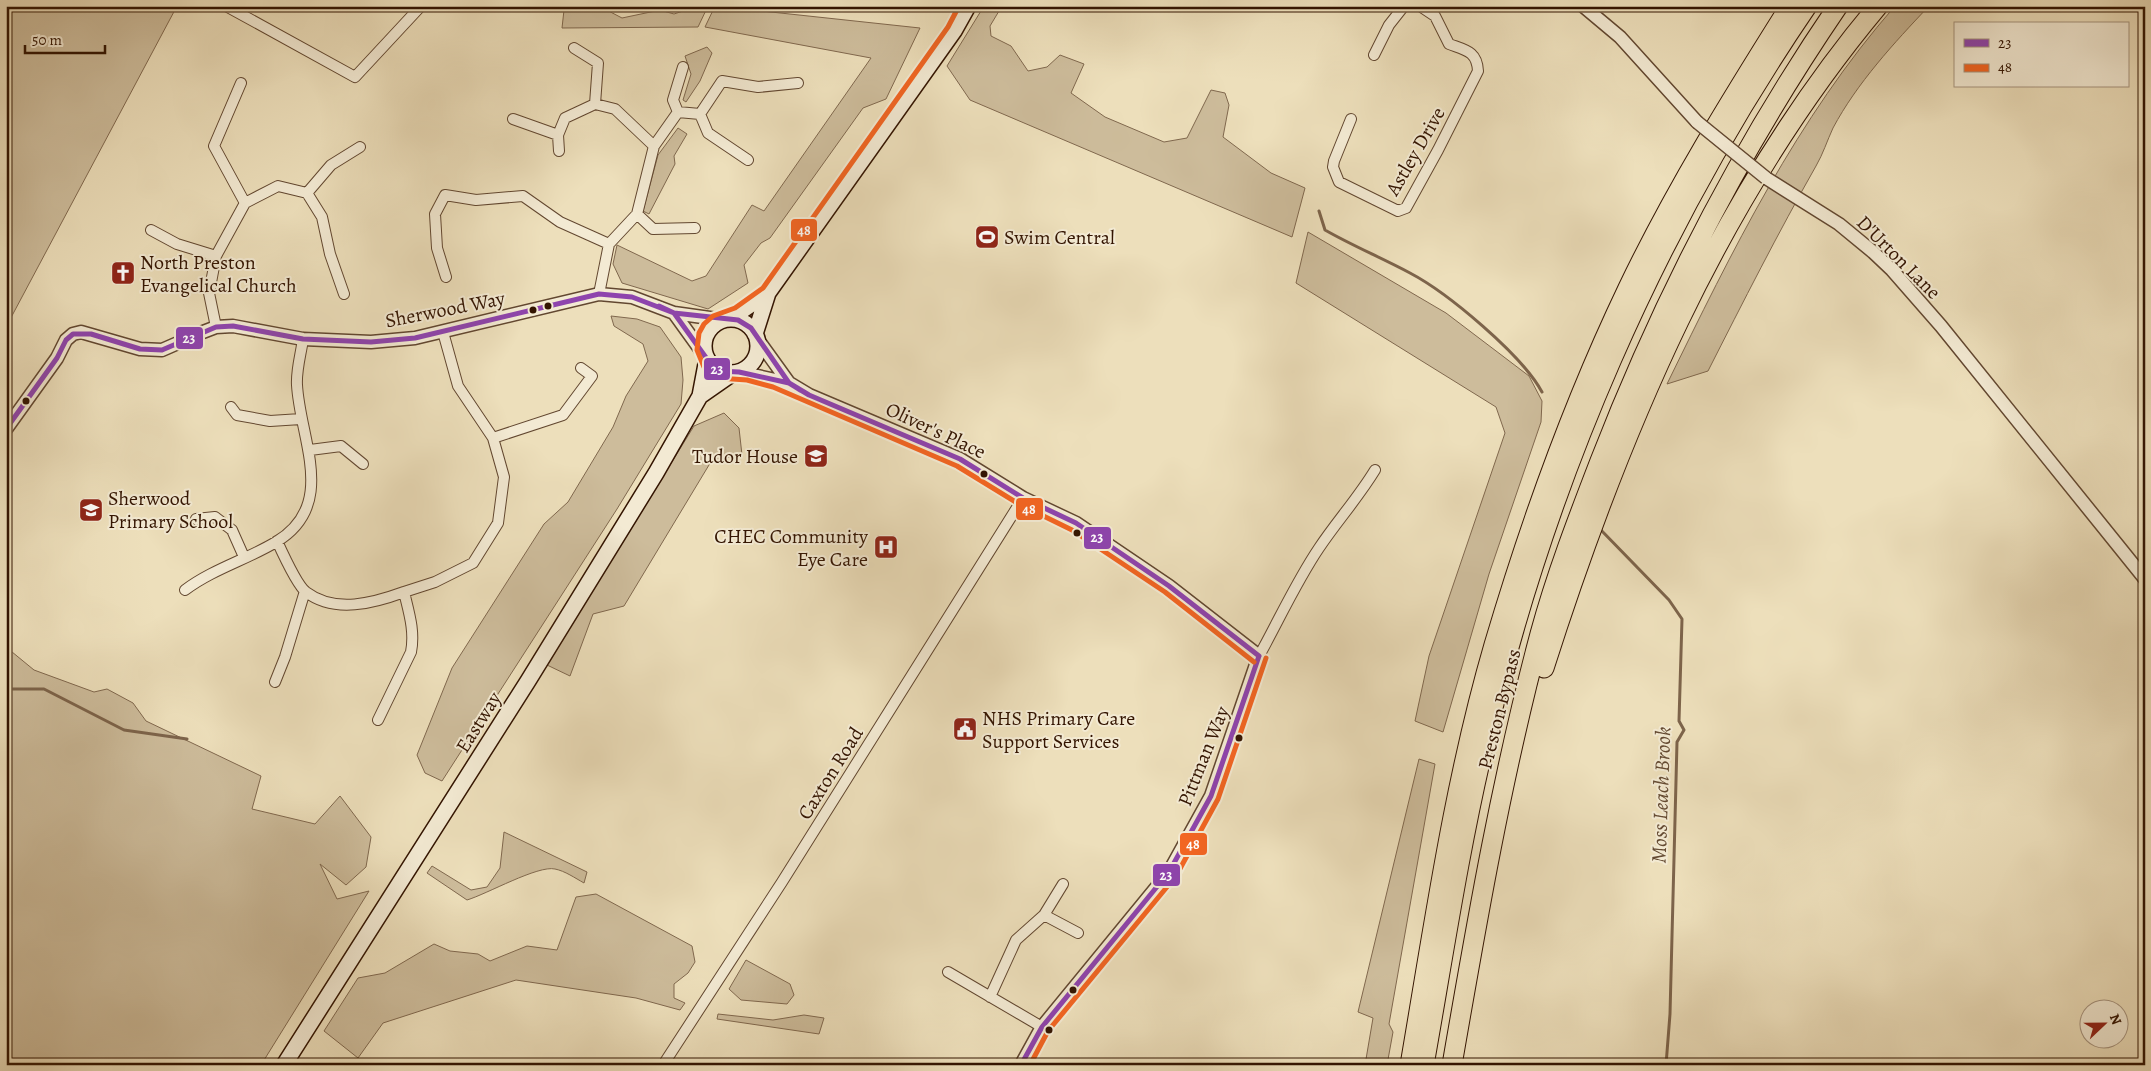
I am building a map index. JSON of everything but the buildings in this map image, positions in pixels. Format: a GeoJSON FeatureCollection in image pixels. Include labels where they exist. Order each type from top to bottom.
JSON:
{"type":"FeatureCollection","features":[{"type":"Feature","properties":{"kind":"highway"},"geometry":{"type":"LineString","coordinates":[[1410,1065],[1449,844],[1470,739],[1493,648],[1556,456],[1628,288],[1672,203],[1700,152],[1790,6]]}},
{"type":"Feature","properties":{"kind":"highway"},"geometry":{"type":"LineString","coordinates":[[1424,1065],[1462,846],[1484,744],[1510,643],[1569,460],[1641,295],[1676,224],[1716,151],[1807,6]]}},
{"type":"Feature","properties":{"kind":"highway"},"geometry":{"type":"LineString","coordinates":[[1634,377],[1682,272],[1728,185],[1768,115],[1838,6]]}},
{"type":"Feature","properties":{"kind":"highway"},"geometry":{"type":"LineString","coordinates":[[1634,377],[1694,267],[1780,124],[1810,79],[1869,6]]}},
{"type":"Feature","properties":{"kind":"highway"},"geometry":{"type":"LineString","coordinates":[[1499,807],[1592,525],[1651,383],[1699,282],[1746,195],[1786,128],[1878,6]]}},
{"type":"Feature","properties":{"kind":"highway","name":"Preston Bypass"},"geometry":{"type":"LineString","coordinates":[[1452,1065],[1499,807],[1541,633],[1577,520],[1634,377]]}},
{"type":"Feature","properties":{"kind":"main road"},"geometry":{"type":"LineString","coordinates":[[768,292],[709,330],[705,338],[706,358],[719,371],[736,373],[752,363],[758,348],[756,337],[768,292],[954,32],[968,6]]}},
{"type":"Feature","properties":{"kind":"main road"},"geometry":{"type":"LineString","coordinates":[[727,319],[745,323],[756,337]]}},
{"type":"Feature","properties":{"kind":"main road","name":"Eastway"},"geometry":{"type":"LineString","coordinates":[[284,1065],[528,681],[700,396],[706,358]]}},
{"type":"Feature","properties":{"kind":"main road","name":"Eastway"},"geometry":{"type":"LineString","coordinates":[[700,396],[736,373]]}},
{"type":"Feature","properties":{"kind":"street"},"geometry":{"type":"LineString","coordinates":[[226,6],[355,77],[421,6]]}},
{"type":"Feature","properties":{"kind":"street"},"geometry":{"type":"LineString","coordinates":[[1374,56],[1389,25],[1404,6]]}},
{"type":"Feature","properties":{"kind":"street","name":"Astley Drive"},"geometry":{"type":"LineString","coordinates":[[1352,119],[1334,161],[1339,182],[1398,211],[1406,208],[1478,71],[1475,57],[1471,52],[1449,44],[1435,16],[1420,6]]}},
{"type":"Feature","properties":{"kind":"street","name":"D'Urton Lane"},"geometry":{"type":"LineString","coordinates":[[1583,6],[1620,37],[1696,122],[1766,178],[1846,229],[1892,270],[1941,326],[2145,579]]}},
{"type":"Feature","properties":{"kind":"street"},"geometry":{"type":"LineString","coordinates":[[574,48],[598,62],[595,104]]}},
{"type":"Feature","properties":{"kind":"street"},"geometry":{"type":"LineString","coordinates":[[678,112],[673,100],[683,67]]}},
{"type":"Feature","properties":{"kind":"street"},"geometry":{"type":"LineString","coordinates":[[700,114],[722,81],[758,87],[798,83]]}},
{"type":"Feature","properties":{"kind":"street"},"geometry":{"type":"LineString","coordinates":[[241,82],[214,146],[245,204]]}},
{"type":"Feature","properties":{"kind":"street"},"geometry":{"type":"LineString","coordinates":[[559,151],[558,135],[565,118],[595,104],[615,109],[654,146]]}},
{"type":"Feature","properties":{"kind":"street"},"geometry":{"type":"LineString","coordinates":[[678,112],[700,114]]}},
{"type":"Feature","properties":{"kind":"street"},"geometry":{"type":"LineString","coordinates":[[599,294],[608,244],[637,214],[654,146],[678,112]]}},
{"type":"Feature","properties":{"kind":"street"},"geometry":{"type":"LineString","coordinates":[[700,114],[708,132],[748,160]]}},
{"type":"Feature","properties":{"kind":"street"},"geometry":{"type":"LineString","coordinates":[[513,119],[558,135]]}},
{"type":"Feature","properties":{"kind":"street"},"geometry":{"type":"LineString","coordinates":[[307,193],[331,165],[360,147]]}},
{"type":"Feature","properties":{"kind":"street"},"geometry":{"type":"LineString","coordinates":[[216,327],[208,293],[216,256],[245,204],[278,186],[307,193],[322,217],[330,254],[344,294]]}},
{"type":"Feature","properties":{"kind":"street"},"geometry":{"type":"LineString","coordinates":[[446,277],[437,248],[435,214],[445,195],[476,200],[522,196],[560,222],[608,244]]}},
{"type":"Feature","properties":{"kind":"street"},"geometry":{"type":"LineString","coordinates":[[637,214],[653,229],[695,228]]}},
{"type":"Feature","properties":{"kind":"street"},"geometry":{"type":"LineString","coordinates":[[151,230],[177,244],[216,256]]}},
{"type":"Feature","properties":{"kind":"street","name":"Sherwood Way"},"geometry":{"type":"LineString","coordinates":[[6,428],[57,358],[66,340],[73,334],[92,334],[140,349],[162,350],[216,327],[251,328],[302,340],[371,342],[415,338],[599,294],[632,297],[674,313],[727,319]]}},
{"type":"Feature","properties":{"kind":"street"},"geometry":{"type":"LineString","coordinates":[[674,313],[706,358]]}},
{"type":"Feature","properties":{"kind":"street"},"geometry":{"type":"LineString","coordinates":[[277,541],[305,591],[325,602],[352,605],[382,600],[436,582],[473,563],[498,523],[504,477],[493,438],[458,386],[443,332]]}},
{"type":"Feature","properties":{"kind":"street","name":"Oliver's Place"},"geometry":{"type":"LineString","coordinates":[[756,337],[788,383]]}},
{"type":"Feature","properties":{"kind":"street"},"geometry":{"type":"LineString","coordinates":[[185,590],[201,578],[277,541],[298,522],[306,509],[311,494],[310,450],[300,419],[297,382],[302,340]]}},
{"type":"Feature","properties":{"kind":"street"},"geometry":{"type":"LineString","coordinates":[[493,438],[564,415],[592,376],[581,368]]}},
{"type":"Feature","properties":{"kind":"street","name":"Oliver's Place"},"geometry":{"type":"LineString","coordinates":[[736,373],[788,383],[809,395],[960,459],[1023,498],[1076,523],[1124,554],[1259,656]]}},
{"type":"Feature","properties":{"kind":"street"},"geometry":{"type":"LineString","coordinates":[[231,407],[237,415],[270,421],[300,419]]}},
{"type":"Feature","properties":{"kind":"street"},"geometry":{"type":"LineString","coordinates":[[310,450],[341,446],[363,464]]}},
{"type":"Feature","properties":{"kind":"street","name":"Pittman Way"},"geometry":{"type":"LineString","coordinates":[[1021,1065],[1042,1027],[1169,872],[1211,796],[1259,656],[1317,551],[1341,514],[1360,496],[1375,470]]}},
{"type":"Feature","properties":{"kind":"street","name":"Caxton Road"},"geometry":{"type":"LineString","coordinates":[[663,1065],[782,882],[1023,498]]}},
{"type":"Feature","properties":{"kind":"street"},"geometry":{"type":"LineString","coordinates":[[196,519],[215,516],[232,530],[244,557]]}},
{"type":"Feature","properties":{"kind":"street"},"geometry":{"type":"LineString","coordinates":[[275,682],[305,591]]}},
{"type":"Feature","properties":{"kind":"street"},"geometry":{"type":"LineString","coordinates":[[378,720],[411,652],[413,628],[404,592]]}},
{"type":"Feature","properties":{"kind":"street"},"geometry":{"type":"LineString","coordinates":[[990,997],[1016,940],[1044,915],[1063,884]]}},
{"type":"Feature","properties":{"kind":"street"},"geometry":{"type":"LineString","coordinates":[[1044,915],[1078,933]]}},
{"type":"Feature","properties":{"kind":"street"},"geometry":{"type":"LineString","coordinates":[[948,972],[1042,1027]]}},
{"type":"Feature","properties":{"kind":"shaded area"},"geometry":{"type":"Polygon","coordinates":[[[6,6],[177,6],[6,327],[6,6]]]}},
{"type":"Feature","properties":{"kind":"shaded area"},"geometry":{"type":"Polygon","coordinates":[[[599,6],[622,18],[660,10],[674,14],[698,6],[708,6],[698,27],[562,28],[564,10],[599,6]]]}},
{"type":"Feature","properties":{"kind":"shaded area"},"geometry":{"type":"Polygon","coordinates":[[[715,6],[920,28],[886,99],[863,108],[770,238],[761,243],[744,265],[748,283],[708,309],[622,283],[613,264],[617,245],[692,281],[706,276],[752,205],[764,211],[871,58],[705,27],[715,6]]]}},
{"type":"Feature","properties":{"kind":"shaded area"},"geometry":{"type":"Polygon","coordinates":[[[984,6],[1002,6],[990,26],[991,36],[1011,46],[1028,71],[1047,67],[1060,55],[1084,64],[1071,93],[1105,117],[1164,142],[1187,138],[1211,90],[1225,93],[1229,105],[1223,137],[1271,173],[1305,188],[1292,237],[970,100],[947,66],[984,6]]]}},
{"type":"Feature","properties":{"kind":"shaded area"},"geometry":{"type":"Polygon","coordinates":[[[1895,6],[1929,6],[1877,64],[1843,111],[1708,371],[1667,384],[1742,235],[1797,140],[1827,94],[1895,6]]]}},
{"type":"Feature","properties":{"kind":"shaded area"},"geometry":{"type":"Polygon","coordinates":[[[707,47],[712,53],[700,81],[686,102],[683,100],[691,74],[685,56],[707,47]]]}},
{"type":"Feature","properties":{"kind":"shaded area"},"geometry":{"type":"Polygon","coordinates":[[[678,128],[687,134],[674,156],[675,164],[649,214],[643,211],[658,155],[678,128]]]}},
{"type":"Feature","properties":{"kind":"shaded area"},"geometry":{"type":"Polygon","coordinates":[[[1308,232],[1446,313],[1529,376],[1542,401],[1541,422],[1489,574],[1443,732],[1415,721],[1429,656],[1505,433],[1496,407],[1296,283],[1308,232]]]}},
{"type":"Feature","properties":{"kind":"shaded area"},"geometry":{"type":"Polygon","coordinates":[[[611,316],[637,319],[660,327],[681,357],[683,380],[681,404],[617,509],[442,781],[425,773],[417,755],[452,668],[544,524],[568,502],[613,427],[626,396],[648,361],[643,344],[614,326],[611,316]]]}},
{"type":"Feature","properties":{"kind":"shaded area"},"geometry":{"type":"Polygon","coordinates":[[[724,413],[739,428],[742,455],[712,460],[624,606],[593,614],[570,676],[547,665],[694,426],[724,413]]]}},
{"type":"Feature","properties":{"kind":"shaded area"},"geometry":{"type":"Polygon","coordinates":[[[6,647],[34,670],[94,692],[107,689],[133,703],[146,721],[261,776],[252,809],[315,824],[340,796],[371,837],[366,867],[346,885],[320,864],[337,899],[369,891],[261,1065],[6,1065],[6,647]]]}},
{"type":"Feature","properties":{"kind":"shaded area"},"geometry":{"type":"Polygon","coordinates":[[[1419,759],[1435,764],[1389,1024],[1393,1032],[1387,1065],[1365,1065],[1373,1018],[1358,1012],[1419,759]]]}},
{"type":"Feature","properties":{"kind":"shaded area"},"geometry":{"type":"Polygon","coordinates":[[[504,832],[587,872],[584,883],[562,871],[547,869],[525,875],[467,900],[427,873],[432,866],[471,890],[487,887],[500,868],[504,832]]]}},
{"type":"Feature","properties":{"kind":"shaded area"},"geometry":{"type":"Polygon","coordinates":[[[596,894],[692,946],[695,962],[688,973],[674,984],[674,998],[685,1003],[680,1010],[636,998],[516,980],[383,1023],[358,1058],[324,1031],[358,978],[385,973],[434,944],[450,951],[478,954],[490,961],[527,946],[557,950],[576,897],[596,894]]]}},
{"type":"Feature","properties":{"kind":"shaded area"},"geometry":{"type":"Polygon","coordinates":[[[746,960],[790,984],[794,995],[787,1004],[741,1000],[729,989],[746,960]]]}},
{"type":"Feature","properties":{"kind":"shaded area"},"geometry":{"type":"Polygon","coordinates":[[[718,1014],[773,1020],[804,1015],[824,1018],[819,1034],[717,1019],[718,1014]]]}},
{"type":"Feature","properties":{"kind":"waterway","name":"Moss Leach Brook"},"geometry":{"type":"LineString","coordinates":[[1319,211],[1325,230],[1426,282],[1483,326],[1518,361],[1542,392]]}},
{"type":"Feature","properties":{"kind":"waterway","name":"Moss Leach Brook"},"geometry":{"type":"LineString","coordinates":[[1599,528],[1669,600],[1682,619],[1679,721],[1684,730],[1677,742],[1670,1014],[1666,1065]]}},
{"type":"Feature","properties":{"kind":"waterway"},"geometry":{"type":"LineString","coordinates":[[6,689],[44,689],[124,730],[187,739]]}},
{"type":"Feature","properties":{"kind":"transit line","name":"48"},"geometry":{"type":"LineString","coordinates":[[959,6],[948,27],[763,288],[735,308],[713,316],[704,324],[699,333],[697,350],[704,367],[718,378],[747,380],[773,387],[957,466],[1019,504],[1072,530],[1165,592],[1254,662]]}},
{"type":"Feature","properties":{"kind":"transit line","name":"23"},"geometry":{"type":"LineString","coordinates":[[6,429],[57,358],[66,340],[73,334],[91,334],[140,349],[162,350],[216,327],[233,326],[303,339],[371,342],[415,338],[599,294],[632,297],[674,313],[738,320],[751,328],[789,383],[809,395],[960,459],[1023,498],[1076,523],[1169,586],[1259,656]]}},
{"type":"Feature","properties":{"kind":"transit line","name":"23"},"geometry":{"type":"LineString","coordinates":[[659,306],[674,313],[707,359],[719,371],[739,372],[789,383],[800,390]]}},
{"type":"Feature","properties":{"kind":"transit line","name":"23"},"geometry":{"type":"LineString","coordinates":[[1021,1065],[1042,1027],[1169,872],[1211,796],[1259,656]]}},
{"type":"Feature","properties":{"kind":"transit line","name":"48"},"geometry":{"type":"LineString","coordinates":[[1030,1065],[1048,1031],[1176,876],[1218,799],[1266,658]]}},
{"type":"Feature","properties":{"kind":"place","name":"Swim Central"},"geometry":{"type":"Point","coordinates":[987,237]}},
{"type":"Feature","properties":{"kind":"place","name":"North Preston Evangelical Church"},"geometry":{"type":"Point","coordinates":[123,273]}},
{"type":"Feature","properties":{"kind":"place","name":"Tudor House"},"geometry":{"type":"Point","coordinates":[816,456]}},
{"type":"Feature","properties":{"kind":"place","name":"Sherwood Primary School"},"geometry":{"type":"Point","coordinates":[91,510]}},
{"type":"Feature","properties":{"kind":"place","name":"CHEC Community Eye Care"},"geometry":{"type":"Point","coordinates":[886,547]}},
{"type":"Feature","properties":{"kind":"place","name":"NHS Primary Care Support Services"},"geometry":{"type":"Point","coordinates":[965,729]}}]}
